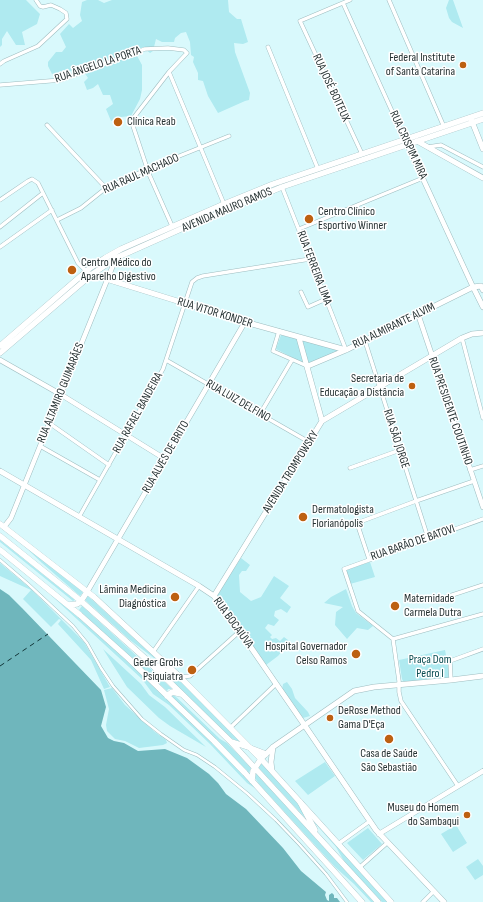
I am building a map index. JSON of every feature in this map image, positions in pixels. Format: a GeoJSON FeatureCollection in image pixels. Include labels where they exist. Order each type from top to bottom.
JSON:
{"type":"FeatureCollection","features":[{"type":"Feature","properties":{"kind":"main road","name":"AVENIDA MAURO RAMOS"},"geometry":{"type":"LineString","coordinates":[[0,346],[113,253],[224,204],[472,120],[483,114]]}},
{"type":"Feature","properties":{"kind":"main road","name":"AVENIDA MAURO RAMOS"},"geometry":{"type":"LineString","coordinates":[[418,138],[444,127],[472,120],[483,119]]}},
{"type":"Feature","properties":{"kind":"main road"},"geometry":{"type":"LineString","coordinates":[[472,120],[483,149]]}},
{"type":"Feature","properties":{"kind":"main road"},"geometry":{"type":"LineString","coordinates":[[418,138],[427,147],[482,177]]}},
{"type":"Feature","properties":{"kind":"main road","name":"AVENIDA MAURO RAMOS"},"geometry":{"type":"LineString","coordinates":[[0,353],[88,273],[116,258],[318,169],[362,154],[406,142]]}},
{"type":"Feature","properties":{"kind":"main road","name":"RUA VITOR KONDER"},"geometry":{"type":"LineString","coordinates":[[88,273],[184,304],[299,338],[346,350]]}},
{"type":"Feature","properties":{"kind":"main road"},"geometry":{"type":"LineString","coordinates":[[473,287],[483,307]]}},
{"type":"Feature","properties":{"kind":"main road","name":"RUA ALMIRANTE ALVIM"},"geometry":{"type":"LineString","coordinates":[[308,366],[346,350],[473,287],[482,287]]}},
{"type":"Feature","properties":{"kind":"main road"},"geometry":{"type":"LineString","coordinates":[[322,421],[462,338],[483,332]]}},
{"type":"Feature","properties":{"kind":"main road","name":"AVENIDA TROMPOWSKY"},"geometry":{"type":"LineString","coordinates":[[214,596],[322,421],[299,338]]}},
{"type":"Feature","properties":{"kind":"main road"},"geometry":{"type":"LineString","coordinates":[[301,346],[303,342],[307,340]]}},
{"type":"Feature","properties":{"kind":"main road","name":"RUA BOCAIÚVA"},"geometry":{"type":"LineString","coordinates":[[0,471],[214,596],[240,631],[379,834],[444,902]]}},
{"type":"Feature","properties":{"kind":"main road"},"geometry":{"type":"LineString","coordinates":[[2,526],[87,592],[180,677],[251,748],[391,902]]}},
{"type":"Feature","properties":{"kind":"main road"},"geometry":{"type":"LineString","coordinates":[[1,536],[81,601],[146,659],[255,767],[378,902]]}},
{"type":"Feature","properties":{"kind":"main road"},"geometry":{"type":"LineString","coordinates":[[0,550],[68,605],[128,658],[214,741],[362,902]]}},
{"type":"Feature","properties":{"kind":"main road"},"geometry":{"type":"LineString","coordinates":[[68,605],[77,604],[87,592]]}},
{"type":"Feature","properties":{"kind":"main road"},"geometry":{"type":"LineString","coordinates":[[146,659],[166,672],[180,677]]}},
{"type":"Feature","properties":{"kind":"main road"},"geometry":{"type":"LineString","coordinates":[[252,781],[255,767],[273,747],[354,691],[374,687],[483,676]]}},
{"type":"Feature","properties":{"kind":"main road"},"geometry":{"type":"LineString","coordinates":[[167,696],[172,692],[183,695]]}},
{"type":"Feature","properties":{"kind":"main road"},"geometry":{"type":"LineString","coordinates":[[230,741],[266,754]]}},
{"type":"Feature","properties":{"kind":"main road"},"geometry":{"type":"LineString","coordinates":[[272,771],[271,762],[273,747]]}},
{"type":"Feature","properties":{"kind":"main road"},"geometry":{"type":"LineString","coordinates":[[300,802],[319,837]]}},
{"type":"Feature","properties":{"kind":"street"},"geometry":{"type":"LineString","coordinates":[[0,64],[38,46],[67,19],[66,13],[60,9],[51,5],[43,7],[40,6],[36,0]]}},
{"type":"Feature","properties":{"kind":"street"},"geometry":{"type":"LineString","coordinates":[[343,3],[350,0]]}},
{"type":"Feature","properties":{"kind":"street"},"geometry":{"type":"LineString","coordinates":[[389,0],[444,127]]}},
{"type":"Feature","properties":{"kind":"street","name":"RUA JOSÉ BOITEUX"},"geometry":{"type":"LineString","coordinates":[[343,3],[300,21],[362,154]]}},
{"type":"Feature","properties":{"kind":"street","name":"RUA CRISPIM MIRA"},"geometry":{"type":"LineString","coordinates":[[343,3],[473,287]]}},
{"type":"Feature","properties":{"kind":"street"},"geometry":{"type":"LineString","coordinates":[[268,47],[318,169]]}},
{"type":"Feature","properties":{"kind":"street","name":"RUA ÂNGELO LA PORTA"},"geometry":{"type":"LineString","coordinates":[[0,85],[61,80],[145,49],[168,48],[184,50],[187,53],[169,72],[135,116],[132,123],[147,170],[172,226]]}},
{"type":"Feature","properties":{"kind":"street"},"geometry":{"type":"LineString","coordinates":[[169,72],[224,204]]}},
{"type":"Feature","properties":{"kind":"street"},"geometry":{"type":"LineString","coordinates":[[47,125],[106,188]]}},
{"type":"Feature","properties":{"kind":"street","name":"RUA RAUL MACHADO"},"geometry":{"type":"LineString","coordinates":[[57,220],[80,208],[106,188],[228,136]]}},
{"type":"Feature","properties":{"kind":"street"},"geometry":{"type":"LineString","coordinates":[[427,147],[441,146],[483,167]]}},
{"type":"Feature","properties":{"kind":"street"},"geometry":{"type":"LineString","coordinates":[[299,229],[423,178]]}},
{"type":"Feature","properties":{"kind":"street"},"geometry":{"type":"LineString","coordinates":[[0,200],[28,180],[38,183],[78,263],[88,273]]}},
{"type":"Feature","properties":{"kind":"street","name":"RUA FERREIRA LIMA"},"geometry":{"type":"LineString","coordinates":[[281,184],[346,350]]}},
{"type":"Feature","properties":{"kind":"street"},"geometry":{"type":"LineString","coordinates":[[0,227],[44,193]]}},
{"type":"Feature","properties":{"kind":"street"},"geometry":{"type":"LineString","coordinates":[[0,247],[52,210]]}},
{"type":"Feature","properties":{"kind":"street","name":"RUA ALTAMIRO GUIMARÃES"},"geometry":{"type":"LineString","coordinates":[[2,526],[11,518],[116,258]]}},
{"type":"Feature","properties":{"kind":"street","name":"RUA RAFAEL BANDEIRA"},"geometry":{"type":"LineString","coordinates":[[80,517],[163,369],[190,284],[197,278],[310,259]]}},
{"type":"Feature","properties":{"kind":"street"},"geometry":{"type":"LineString","coordinates":[[301,292],[308,307],[326,300]]}},
{"type":"Feature","properties":{"kind":"street","name":"RUA PRESIDENTE COUTINHO"},"geometry":{"type":"LineString","coordinates":[[418,314],[483,507]]}},
{"type":"Feature","properties":{"kind":"street","name":"RUA ALVES DE BRITO"},"geometry":{"type":"LineString","coordinates":[[87,592],[245,322]]}},
{"type":"Feature","properties":{"kind":"street"},"geometry":{"type":"LineString","coordinates":[[279,332],[273,351],[308,366]]}},
{"type":"Feature","properties":{"kind":"street"},"geometry":{"type":"LineString","coordinates":[[462,338],[483,418]]}},
{"type":"Feature","properties":{"kind":"street","name":"RUA SÃO JORGE"},"geometry":{"type":"LineString","coordinates":[[365,340],[428,538]]}},
{"type":"Feature","properties":{"kind":"street"},"geometry":{"type":"LineString","coordinates":[[0,360],[60,394],[165,459]]}},
{"type":"Feature","properties":{"kind":"street","name":"RUA LUIZ DELFINO"},"geometry":{"type":"LineString","coordinates":[[166,360],[309,442]]}},
{"type":"Feature","properties":{"kind":"street"},"geometry":{"type":"LineString","coordinates":[[260,414],[292,360]]}},
{"type":"Feature","properties":{"kind":"street"},"geometry":{"type":"LineString","coordinates":[[49,422],[109,465]]}},
{"type":"Feature","properties":{"kind":"street"},"geometry":{"type":"LineString","coordinates":[[40,446],[100,480]]}},
{"type":"Feature","properties":{"kind":"street"},"geometry":{"type":"LineString","coordinates":[[350,468],[400,450]]}},
{"type":"Feature","properties":{"kind":"street"},"geometry":{"type":"LineString","coordinates":[[470,470],[483,466]]}},
{"type":"Feature","properties":{"kind":"street"},"geometry":{"type":"LineString","coordinates":[[369,559],[357,523],[474,481]]}},
{"type":"Feature","properties":{"kind":"street","name":"RUA BARÃO DE BATOVI"},"geometry":{"type":"LineString","coordinates":[[393,639],[358,611],[344,569],[483,519]]}},
{"type":"Feature","properties":{"kind":"street"},"geometry":{"type":"LineString","coordinates":[[0,560],[73,626],[87,643],[113,686],[142,719],[184,750],[198,756],[215,767],[248,794],[299,844],[326,874],[347,902]]}},
{"type":"Feature","properties":{"kind":"street"},"geometry":{"type":"LineString","coordinates":[[437,600],[483,585]]}},
{"type":"Feature","properties":{"kind":"street"},"geometry":{"type":"LineString","coordinates":[[154,652],[199,586]]}},
{"type":"Feature","properties":{"kind":"street"},"geometry":{"type":"LineString","coordinates":[[458,786],[401,701],[393,639],[483,614]]}},
{"type":"Feature","properties":{"kind":"street"},"geometry":{"type":"LineString","coordinates":[[180,677],[190,676],[240,631]]}},
{"type":"Feature","properties":{"kind":"street"},"geometry":{"type":"LineString","coordinates":[[451,680],[450,661],[483,649]]}},
{"type":"Feature","properties":{"kind":"street"},"geometry":{"type":"LineString","coordinates":[[230,727],[276,684]]}},
{"type":"Feature","properties":{"kind":"street"},"geometry":{"type":"LineString","coordinates":[[379,834],[483,771]]}},
{"type":"Feature","properties":{"kind":"street"},"geometry":{"type":"LineString","coordinates":[[338,844],[370,821]]}},
{"type":"Feature","properties":{"kind":"street"},"geometry":{"type":"LineString","coordinates":[[360,867],[387,843]]}},
{"type":"Feature","properties":{"kind":"street"},"geometry":{"type":"LineString","coordinates":[[423,902],[434,891]]}},
{"type":"Feature","properties":{"kind":"green space"},"geometry":{"type":"Polygon","coordinates":[[[0,0],[26,0],[40,14],[37,24],[22,32],[25,45],[16,45],[7,31],[2,39],[2,45],[0,47],[0,0]]]}},
{"type":"Feature","properties":{"kind":"green space"},"geometry":{"type":"Polygon","coordinates":[[[87,0],[98,0],[104,3],[112,0],[228,0],[229,12],[237,19],[241,19],[248,42],[243,44],[234,43],[235,52],[250,93],[249,100],[218,113],[208,96],[203,81],[198,80],[198,73],[193,62],[194,57],[191,55],[190,42],[186,32],[181,33],[175,38],[174,42],[162,42],[156,39],[153,51],[150,53],[143,47],[135,52],[142,65],[142,90],[140,99],[131,116],[121,117],[111,121],[106,109],[113,104],[110,95],[103,95],[98,84],[87,90],[84,82],[88,78],[82,69],[52,74],[48,66],[48,62],[56,52],[62,52],[66,47],[60,34],[69,24],[73,28],[82,21],[80,15],[82,2],[87,0]]]}},
{"type":"Feature","properties":{"kind":"green space"},"geometry":{"type":"Polygon","coordinates":[[[449,0],[453,0],[463,28],[452,22],[449,18],[446,8],[449,0]]]}},
{"type":"Feature","properties":{"kind":"green space"},"geometry":{"type":"Polygon","coordinates":[[[281,335],[338,350],[337,352],[307,365],[276,349],[281,335]]]}},
{"type":"Feature","properties":{"kind":"green space"},"geometry":{"type":"Polygon","coordinates":[[[0,540],[75,600],[73,601],[0,542],[0,540]]]}},
{"type":"Feature","properties":{"kind":"green space"},"geometry":{"type":"Polygon","coordinates":[[[23,545],[83,592],[80,596],[42,563],[23,545]]]}},
{"type":"Feature","properties":{"kind":"green space"},"geometry":{"type":"Polygon","coordinates":[[[241,558],[250,565],[246,571],[242,571],[239,575],[240,592],[251,601],[261,597],[274,576],[289,586],[280,598],[291,607],[287,613],[281,609],[275,611],[274,616],[279,620],[274,626],[268,624],[265,628],[272,635],[270,637],[272,639],[276,638],[280,641],[284,637],[288,640],[286,647],[278,656],[266,665],[217,595],[241,558]]]}},
{"type":"Feature","properties":{"kind":"green space"},"geometry":{"type":"Polygon","coordinates":[[[370,562],[375,577],[350,584],[346,570],[370,562]]]}},
{"type":"Feature","properties":{"kind":"green space"},"geometry":{"type":"Polygon","coordinates":[[[0,563],[31,589],[84,642],[110,687],[104,689],[91,660],[58,624],[61,620],[59,619],[51,627],[23,599],[31,590],[0,576],[0,563]]]}},
{"type":"Feature","properties":{"kind":"green space"},"geometry":{"type":"Polygon","coordinates":[[[46,589],[154,686],[211,741],[259,791],[247,783],[210,744],[169,705],[153,694],[142,679],[46,589]]]}},
{"type":"Feature","properties":{"kind":"green space"},"geometry":{"type":"Polygon","coordinates":[[[346,589],[356,613],[373,626],[368,630],[357,628],[347,639],[335,625],[336,612],[343,607],[324,603],[331,597],[346,589]]]}},
{"type":"Feature","properties":{"kind":"green space"},"geometry":{"type":"Polygon","coordinates":[[[88,596],[163,665],[130,640],[85,600],[88,596]]]}},
{"type":"Feature","properties":{"kind":"green space"},"geometry":{"type":"Polygon","coordinates":[[[82,606],[172,689],[168,689],[167,691],[79,610],[82,606]]]}},
{"type":"Feature","properties":{"kind":"green space"},"geometry":{"type":"Polygon","coordinates":[[[103,649],[141,684],[149,695],[165,707],[206,747],[159,718],[127,687],[103,649]]]}},
{"type":"Feature","properties":{"kind":"green space","name":"Praça Dom Pedro I"},"geometry":{"type":"Polygon","coordinates":[[[445,650],[450,676],[448,679],[406,683],[403,681],[399,660],[445,650]]]}},
{"type":"Feature","properties":{"kind":"green space"},"geometry":{"type":"Polygon","coordinates":[[[166,675],[178,679],[243,744],[231,738],[166,675]]]}},
{"type":"Feature","properties":{"kind":"green space"},"geometry":{"type":"Polygon","coordinates":[[[287,682],[292,689],[295,698],[310,716],[303,718],[282,690],[283,684],[287,682]]]}},
{"type":"Feature","properties":{"kind":"green space"},"geometry":{"type":"Polygon","coordinates":[[[112,688],[125,705],[166,740],[167,743],[163,745],[139,748],[125,741],[115,739],[107,731],[106,725],[109,709],[104,690],[112,688]]]}},
{"type":"Feature","properties":{"kind":"green space"},"geometry":{"type":"Polygon","coordinates":[[[174,695],[220,739],[227,743],[251,768],[249,773],[171,696],[174,695]]]}},
{"type":"Feature","properties":{"kind":"green space"},"geometry":{"type":"Polygon","coordinates":[[[261,762],[299,805],[307,820],[258,767],[261,762]]]}},
{"type":"Feature","properties":{"kind":"green space"},"geometry":{"type":"Polygon","coordinates":[[[325,762],[335,776],[308,795],[295,781],[325,762]]]}},
{"type":"Feature","properties":{"kind":"green space"},"geometry":{"type":"Polygon","coordinates":[[[256,773],[374,902],[371,902],[335,867],[259,784],[255,778],[256,773]]]}},
{"type":"Feature","properties":{"kind":"green space"},"geometry":{"type":"Polygon","coordinates":[[[310,816],[389,902],[382,902],[345,863],[336,847],[310,816]]]}},
{"type":"Feature","properties":{"kind":"green space"},"geometry":{"type":"Polygon","coordinates":[[[456,825],[467,843],[453,852],[441,834],[456,825]]]}},
{"type":"Feature","properties":{"kind":"green space"},"geometry":{"type":"Polygon","coordinates":[[[368,828],[382,844],[363,860],[347,843],[368,828]]]}},
{"type":"Feature","properties":{"kind":"green space"},"geometry":{"type":"Polygon","coordinates":[[[478,859],[483,866],[483,875],[475,880],[466,867],[478,859]]]}},
{"type":"Feature","properties":{"kind":"shaded area"},"geometry":{"type":"Polygon","coordinates":[[[0,589],[9,595],[22,608],[101,690],[106,707],[101,726],[108,738],[124,743],[138,751],[165,749],[187,758],[209,774],[226,794],[246,809],[283,848],[301,871],[326,892],[325,895],[327,900],[329,901],[329,895],[332,893],[334,898],[337,898],[340,902],[0,902],[0,589]]]}},
{"type":"Feature","properties":{"kind":"ferry route"},"geometry":{"type":"LineString","coordinates":[[0,666],[48,634]]}},
{"type":"Feature","properties":{"kind":"place","name":"Federal Institute of Santa Catarina"},"geometry":{"type":"Point","coordinates":[463,65]}},
{"type":"Feature","properties":{"kind":"place","name":"Clínica Reab"},"geometry":{"type":"Point","coordinates":[118,122]}},
{"type":"Feature","properties":{"kind":"place","name":"Centro Clínico Esportivo Winner"},"geometry":{"type":"Point","coordinates":[309,219]}},
{"type":"Feature","properties":{"kind":"place","name":"Centro Médico do Aparelho Digestivo"},"geometry":{"type":"Point","coordinates":[72,270]}},
{"type":"Feature","properties":{"kind":"place","name":"Secretaria de Educação a Distância"},"geometry":{"type":"Point","coordinates":[412,386]}},
{"type":"Feature","properties":{"kind":"place","name":"Dermatologista Florianópolis"},"geometry":{"type":"Point","coordinates":[303,517]}},
{"type":"Feature","properties":{"kind":"place","name":"Lâmina Medicina Diagnóstica"},"geometry":{"type":"Point","coordinates":[175,597]}},
{"type":"Feature","properties":{"kind":"place","name":"Maternidade Carmela Dutra"},"geometry":{"type":"Point","coordinates":[395,606]}},
{"type":"Feature","properties":{"kind":"place","name":"Hospital Governador Celso Ramos"},"geometry":{"type":"Point","coordinates":[356,654]}},
{"type":"Feature","properties":{"kind":"place","name":"Geder Grohs Psiquiatra"},"geometry":{"type":"Point","coordinates":[192,670]}},
{"type":"Feature","properties":{"kind":"place","name":"DeRose Method Gama D'Eça"},"geometry":{"type":"Point","coordinates":[330,718]}},
{"type":"Feature","properties":{"kind":"place","name":"Casa de Saúde São Sebastião"},"geometry":{"type":"Point","coordinates":[389,739]}},
{"type":"Feature","properties":{"kind":"place","name":"Museu do Homem do Sambaqui"},"geometry":{"type":"Point","coordinates":[467,815]}}]}
